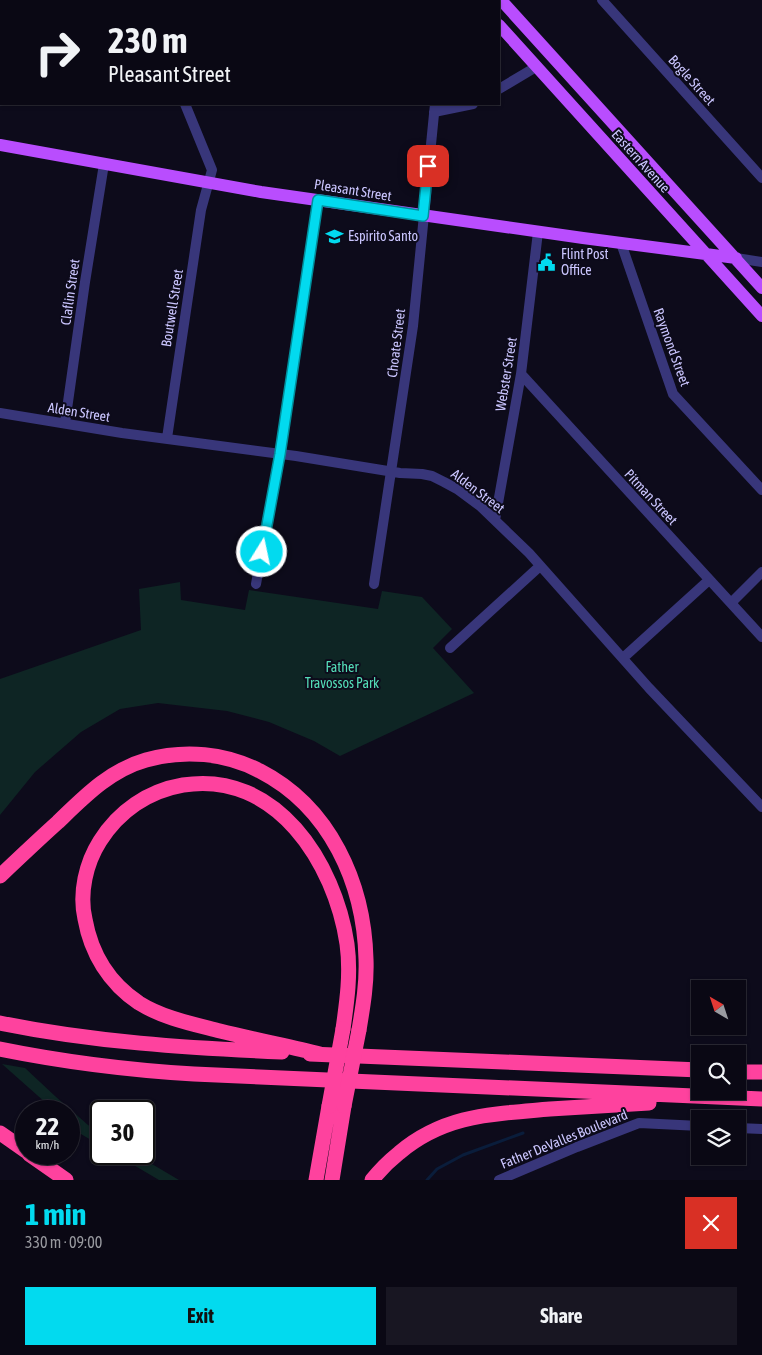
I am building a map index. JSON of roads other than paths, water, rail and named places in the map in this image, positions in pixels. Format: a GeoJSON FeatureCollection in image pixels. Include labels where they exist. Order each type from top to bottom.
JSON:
{"type":"FeatureCollection","features":[{"type":"Feature","properties":{"kind":"highway"},"geometry":{"type":"LineString","coordinates":[[0,876],[90,791],[112,775],[147,760],[184,754],[210,755],[231,759],[277,781],[295,794],[324,825],[336,843],[350,872],[361,914],[366,959],[364,996],[359,1030],[332,1180]]}},
{"type":"Feature","properties":{"kind":"highway"},"geometry":{"type":"LineString","coordinates":[[316,1180],[343,1029],[349,972],[347,945],[341,915],[332,888],[320,864],[299,832],[272,806],[251,794],[226,786],[201,783],[178,786],[158,792],[139,801],[120,816],[105,833],[93,854],[86,878],[84,914],[88,935],[100,963],[112,979],[139,1003],[168,1016],[193,1024],[320,1054]]}},
{"type":"Feature","properties":{"kind":"highway"},"geometry":{"type":"LineString","coordinates":[[0,1023],[79,1037],[154,1045],[691,1070]]}},
{"type":"Feature","properties":{"kind":"highway"},"geometry":{"type":"LineString","coordinates":[[3,1050],[117,1068],[213,1075],[691,1096]]}},
{"type":"Feature","properties":{"kind":"highway"},"geometry":{"type":"LineString","coordinates":[[746,1072],[762,1072]]}},
{"type":"Feature","properties":{"kind":"highway"},"geometry":{"type":"LineString","coordinates":[[746,1098],[762,1098]]}},
{"type":"Feature","properties":{"kind":"highway"},"geometry":{"type":"LineString","coordinates":[[372,1180],[390,1160],[415,1141],[434,1130],[465,1119],[510,1112],[699,1100]]}},
{"type":"Feature","properties":{"kind":"highway"},"geometry":{"type":"LineString","coordinates":[[0,1133],[15,1144]]}},
{"type":"Feature","properties":{"kind":"highway"},"geometry":{"type":"LineString","coordinates":[[45,1165],[66,1180]]}},
{"type":"Feature","properties":{"kind":"main road","name":"Eastern Avenue"},"geometry":{"type":"LineString","coordinates":[[501,0],[762,288]]}},
{"type":"Feature","properties":{"kind":"main road","name":"Eastern Avenue"},"geometry":{"type":"LineString","coordinates":[[500,26],[762,316]]}},
{"type":"Feature","properties":{"kind":"main road","name":"Pleasant Street"},"geometry":{"type":"LineString","coordinates":[[0,145],[209,183],[318,200],[736,258]]}},
{"type":"Feature","properties":{"kind":"street","name":"Bogle Street"},"geometry":{"type":"LineString","coordinates":[[602,0],[762,178]]}},
{"type":"Feature","properties":{"kind":"street"},"geometry":{"type":"LineString","coordinates":[[500,88],[536,67]]}},
{"type":"Feature","properties":{"kind":"street","name":"Boutwell Street"},"geometry":{"type":"LineString","coordinates":[[167,438],[201,210],[212,170],[185,105]]}},
{"type":"Feature","properties":{"kind":"street"},"geometry":{"type":"LineString","coordinates":[[435,108],[464,105]]}},
{"type":"Feature","properties":{"kind":"street","name":"Choate Street"},"geometry":{"type":"LineString","coordinates":[[374,584],[413,326],[435,108]]}},
{"type":"Feature","properties":{"kind":"street","name":"Claflin Street"},"geometry":{"type":"LineString","coordinates":[[65,423],[104,164]]}},
{"type":"Feature","properties":{"kind":"street"},"geometry":{"type":"LineString","coordinates":[[256,584],[280,454],[318,200]]}},
{"type":"Feature","properties":{"kind":"street","name":"Webster Street"},"geometry":{"type":"LineString","coordinates":[[495,520],[521,374],[538,232]]}},
{"type":"Feature","properties":{"kind":"street","name":"Raymond Street"},"geometry":{"type":"LineString","coordinates":[[621,243],[674,394],[762,490]]}},
{"type":"Feature","properties":{"kind":"street","name":"Pleasant Street"},"geometry":{"type":"LineString","coordinates":[[736,258],[762,262]]}},
{"type":"Feature","properties":{"kind":"street","name":"Pitman Street"},"geometry":{"type":"LineString","coordinates":[[521,374],[762,637]]}},
{"type":"Feature","properties":{"kind":"street","name":"Alden Street"},"geometry":{"type":"LineString","coordinates":[[0,412],[122,433],[422,474],[438,479],[463,494],[495,520],[540,566],[649,688],[762,807]]}},
{"type":"Feature","properties":{"kind":"street"},"geometry":{"type":"LineString","coordinates":[[450,648],[540,566]]}},
{"type":"Feature","properties":{"kind":"street"},"geometry":{"type":"LineString","coordinates":[[731,603],[762,572]]}},
{"type":"Feature","properties":{"kind":"street"},"geometry":{"type":"LineString","coordinates":[[622,658],[709,580]]}},
{"type":"Feature","properties":{"kind":"street","name":"Father DeValles Boulevard"},"geometry":{"type":"LineString","coordinates":[[499,1180],[577,1147],[639,1124],[691,1126]]}},
{"type":"Feature","properties":{"kind":"street"},"geometry":{"type":"LineString","coordinates":[[746,1129],[762,1130]]}},
{"type":"Feature","properties":{"kind":"waterway"},"geometry":{"type":"LineString","coordinates":[[427,1180],[437,1169],[463,1155],[523,1133]]}},
{"type":"Feature","properties":{"kind":"place","name":"Espirito Santo"},"geometry":{"type":"Point","coordinates":[334,236]}},
{"type":"Feature","properties":{"kind":"place","name":"Flint Post Office"},"geometry":{"type":"Point","coordinates":[547,262]}},
{"type":"Feature","properties":{"kind":"park label","name":"Father Travossos Park"},"geometry":{"type":"Point","coordinates":[342,676]}}]}
